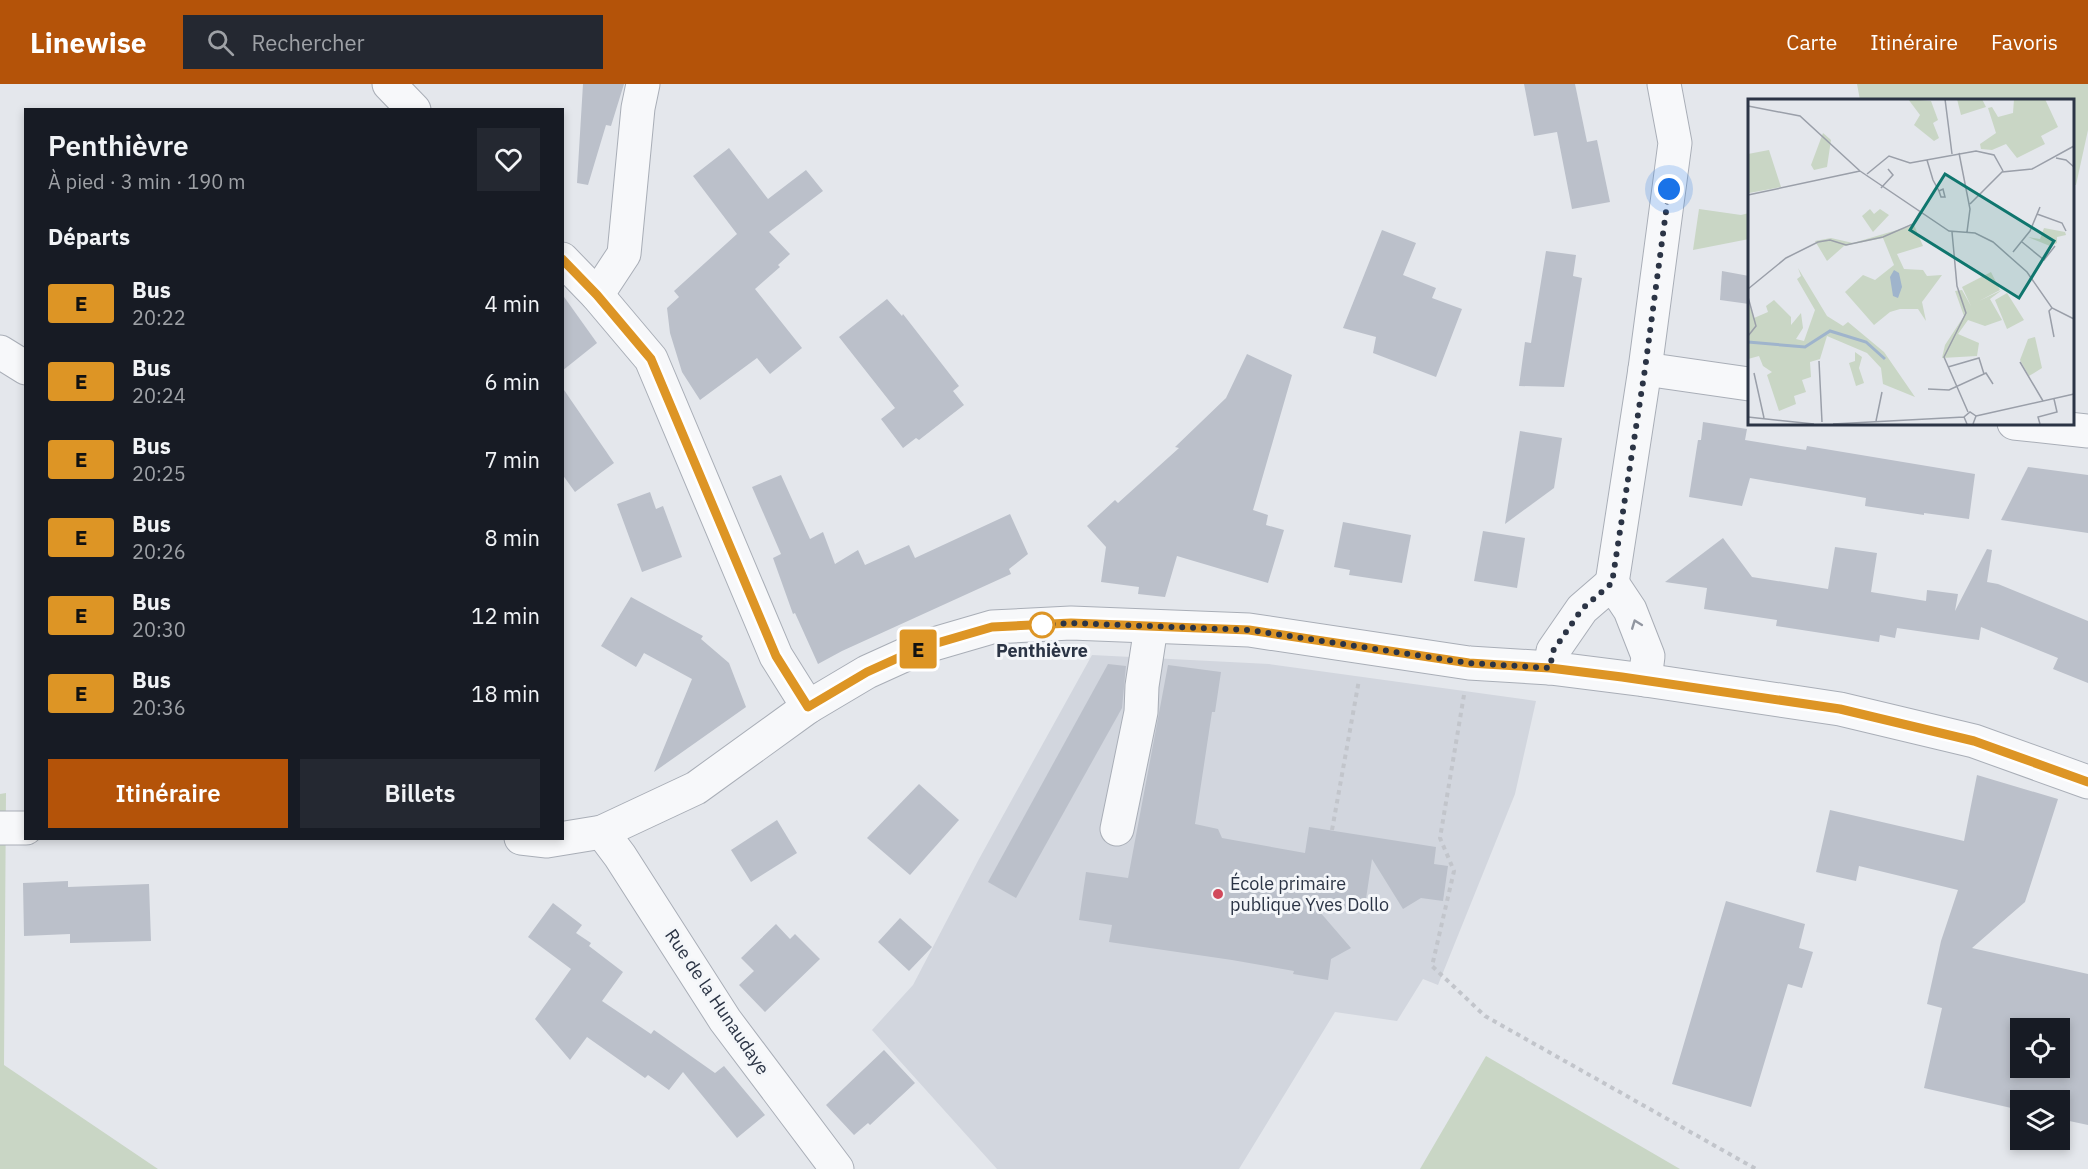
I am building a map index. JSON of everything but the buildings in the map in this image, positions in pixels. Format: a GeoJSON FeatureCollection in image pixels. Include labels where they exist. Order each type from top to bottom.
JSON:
{"type":"FeatureCollection","features":[{"type":"Feature","properties":{"kind":"street"},"geometry":{"type":"LineString","coordinates":[[389,84],[412,108]]}},
{"type":"Feature","properties":{"kind":"street"},"geometry":{"type":"LineString","coordinates":[[597,295],[624,254],[638,108],[643,84]]}},
{"type":"Feature","properties":{"kind":"street"},"geometry":{"type":"LineString","coordinates":[[1550,668],[1553,651],[1582,609],[1612,583],[1645,369],[1675,144],[1664,84]]}},
{"type":"Feature","properties":{"kind":"street"},"geometry":{"type":"LineString","coordinates":[[564,261],[597,295],[651,359],[776,656],[808,707]]}},
{"type":"Feature","properties":{"kind":"street"},"geometry":{"type":"LineString","coordinates":[[0,352],[24,367]]}},
{"type":"Feature","properties":{"kind":"street"},"geometry":{"type":"LineString","coordinates":[[1645,369],[1748,384]]}},
{"type":"Feature","properties":{"kind":"street"},"geometry":{"type":"LineString","coordinates":[[2023,424],[2088,431]]}},
{"type":"Feature","properties":{"kind":"street"},"geometry":{"type":"LineString","coordinates":[[1612,583],[1630,610],[1648,656],[1645,680]]}},
{"type":"Feature","properties":{"kind":"street"},"geometry":{"type":"LineString","coordinates":[[564,838],[602,832],[696,788],[808,707],[867,672],[920,648],[992,627],[1071,623],[1249,630],[1469,663],[1550,668],[1840,709],[1974,741],[2088,782]]}},
{"type":"Feature","properties":{"kind":"street"},"geometry":{"type":"LineString","coordinates":[[1117,829],[1141,712],[1142,686],[1151,627]]}},
{"type":"Feature","properties":{"kind":"street"},"geometry":{"type":"LineString","coordinates":[[0,828],[24,828]]}},
{"type":"Feature","properties":{"kind":"street","name":"Rue de la Hunaudaye"},"geometry":{"type":"LineString","coordinates":[[602,832],[620,856],[725,1020],[837,1169]]}},
{"type":"Feature","properties":{"kind":"path"},"geometry":{"type":"LineString","coordinates":[[1332,830],[1364,647]]}},
{"type":"Feature","properties":{"kind":"path"},"geometry":{"type":"LineString","coordinates":[[1469,663],[1440,838],[1455,871],[1432,966],[1485,1016],[1756,1169]]}},
{"type":"Feature","properties":{"kind":"shaded area","name":"École primaire publique Yves Dollo"},"geometry":{"type":"Polygon","coordinates":[[[1092,655],[1269,664],[1536,701],[1515,794],[1438,985],[1423,979],[1397,1021],[1335,1012],[1239,1169],[997,1169],[872,1030],[913,985],[979,859],[1092,655]]]}},
{"type":"Feature","properties":{"kind":"green space"},"geometry":{"type":"Polygon","coordinates":[[[1857,84],[2088,84],[2088,130],[2076,185],[2073,185],[2073,99],[1860,99],[1857,84]]]}},
{"type":"Feature","properties":{"kind":"green space"},"geometry":{"type":"Polygon","coordinates":[[[1699,209],[1741,215],[1748,213],[1748,239],[1693,250],[1699,209]]]}},
{"type":"Feature","properties":{"kind":"green space"},"geometry":{"type":"Polygon","coordinates":[[[6,793],[4,1065],[158,1169],[0,1169],[0,794],[6,793]]]}},
{"type":"Feature","properties":{"kind":"green space"},"geometry":{"type":"Polygon","coordinates":[[[1486,1056],[1680,1169],[1420,1169],[1486,1056]]]}},
{"type":"Feature","properties":{"kind":"bus line","name":"E"},"geometry":{"type":"LineString","coordinates":[[564,261],[597,295],[651,359],[776,656],[808,707],[867,672],[920,648],[992,627],[1071,623],[1249,630],[1469,663],[1550,668],[1840,709],[1974,741],[2088,782]]}},
{"type":"Feature","properties":{"kind":"place","name":"Penthièvre"},"geometry":{"type":"Point","coordinates":[1042,625]}},
{"type":"Feature","properties":{"kind":"place","name":"École primaire publique Yves Dollo"},"geometry":{"type":"Point","coordinates":[1218,894]}},
{"type":"Feature","properties":{"kind":"route"},"geometry":{"type":"LineString","coordinates":[[1042,625],[1071,623],[1249,630],[1469,663],[1550,668],[1553,651],[1582,609],[1612,583],[1645,369],[1669,189]]}}]}
